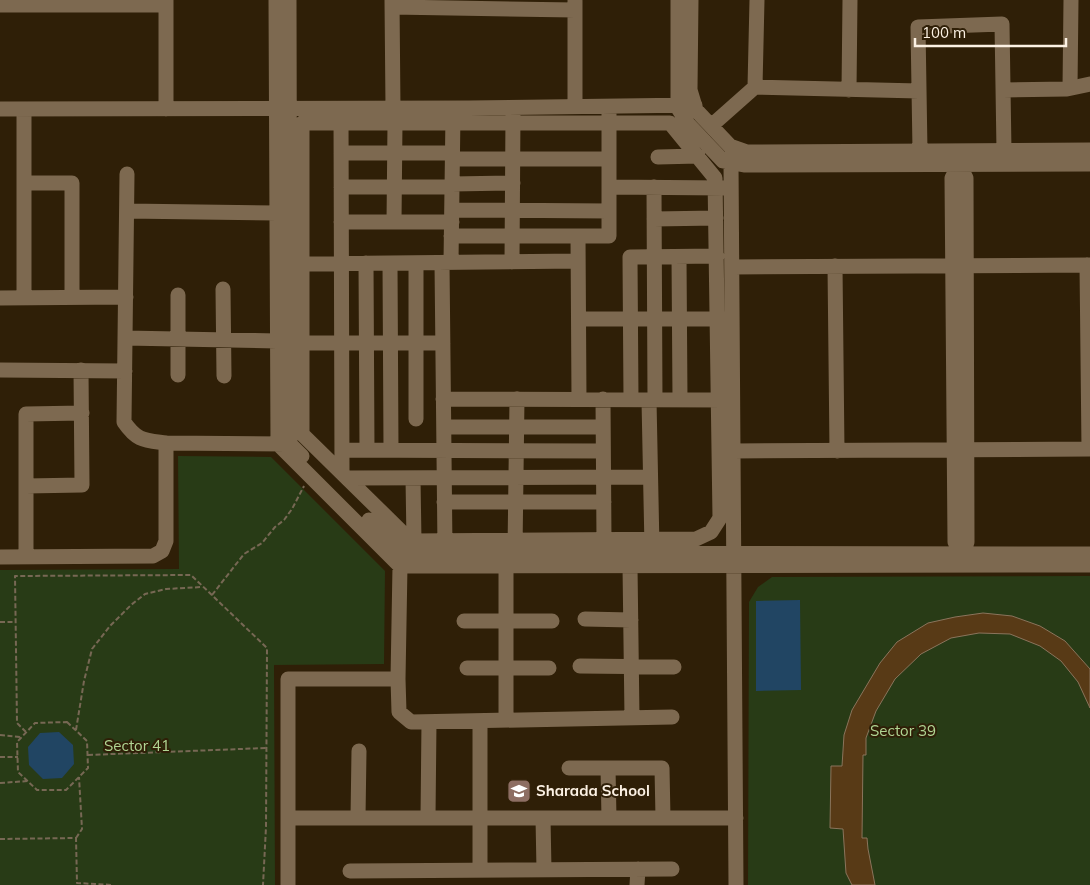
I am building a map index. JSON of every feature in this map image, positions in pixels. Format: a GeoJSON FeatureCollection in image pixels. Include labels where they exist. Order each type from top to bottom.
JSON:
{"type":"FeatureCollection","features":[{"type":"Feature","properties":{"kind":"street"},"geometry":{"type":"LineString","coordinates":[[276,0],[296,264]]}},
{"type":"Feature","properties":{"kind":"street"},"geometry":{"type":"LineString","coordinates":[[289,0],[277,213],[290,342],[302,434],[411,541],[445,547],[630,566],[734,560],[962,554],[1090,554]]}},
{"type":"Feature","properties":{"kind":"street"},"geometry":{"type":"LineString","coordinates":[[678,0],[678,108],[688,124],[723,161],[732,155],[747,152],[1090,150]]}},
{"type":"Feature","properties":{"kind":"street"},"geometry":{"type":"LineString","coordinates":[[691,0],[690,90],[696,110],[730,146],[732,155],[732,267],[725,319]]}},
{"type":"Feature","properties":{"kind":"street"},"geometry":{"type":"LineString","coordinates":[[755,87],[757,0]]}},
{"type":"Feature","properties":{"kind":"street"},"geometry":{"type":"LineString","coordinates":[[849,90],[850,0]]}},
{"type":"Feature","properties":{"kind":"street"},"geometry":{"type":"LineString","coordinates":[[1070,88],[1071,0]]}},
{"type":"Feature","properties":{"kind":"street"},"geometry":{"type":"LineString","coordinates":[[0,5],[166,2],[166,108]]}},
{"type":"Feature","properties":{"kind":"street"},"geometry":{"type":"LineString","coordinates":[[394,222],[395,153],[392,4],[575,5],[575,107]]}},
{"type":"Feature","properties":{"kind":"street"},"geometry":{"type":"LineString","coordinates":[[920,151],[918,28],[1002,24],[1004,151]]}},
{"type":"Feature","properties":{"kind":"street"},"geometry":{"type":"LineString","coordinates":[[1003,90],[1070,88],[1090,84]]}},
{"type":"Feature","properties":{"kind":"street"},"geometry":{"type":"LineString","coordinates":[[710,126],[755,87],[919,91]]}},
{"type":"Feature","properties":{"kind":"street"},"geometry":{"type":"LineString","coordinates":[[453,116],[514,108],[695,105]]}},
{"type":"Feature","properties":{"kind":"street"},"geometry":{"type":"LineString","coordinates":[[341,222],[452,223],[512,236],[609,236],[608,106]]}},
{"type":"Feature","properties":{"kind":"street"},"geometry":{"type":"LineString","coordinates":[[24,108],[24,298]]}},
{"type":"Feature","properties":{"kind":"street"},"geometry":{"type":"LineString","coordinates":[[0,109],[283,108],[341,116],[453,116],[513,123],[670,123],[715,178],[717,256],[725,319],[726,400],[720,518],[712,532],[696,539],[652,547],[402,559],[310,475],[284,444],[296,264],[302,123],[341,116]]}},
{"type":"Feature","properties":{"kind":"street"},"geometry":{"type":"LineString","coordinates":[[512,262],[514,108]]}},
{"type":"Feature","properties":{"kind":"street"},"geometry":{"type":"LineString","coordinates":[[341,116],[341,343],[344,475]]}},
{"type":"Feature","properties":{"kind":"street"},"geometry":{"type":"LineString","coordinates":[[445,547],[443,343],[447,262],[452,223],[453,116]]}},
{"type":"Feature","properties":{"kind":"street"},"geometry":{"type":"LineString","coordinates":[[341,153],[395,153],[513,159],[609,159]]}},
{"type":"Feature","properties":{"kind":"street"},"geometry":{"type":"LineString","coordinates":[[732,155],[744,165],[1090,164]]}},
{"type":"Feature","properties":{"kind":"street"},"geometry":{"type":"LineString","coordinates":[[658,157],[698,156]]}},
{"type":"Feature","properties":{"kind":"street"},"geometry":{"type":"LineString","coordinates":[[959,164],[966,178],[960,265],[961,450],[968,542],[962,554]]}},
{"type":"Feature","properties":{"kind":"street"},"geometry":{"type":"LineString","coordinates":[[127,174],[124,422],[132,434],[146,440],[166,443],[284,444],[402,559],[398,679],[399,712],[411,722],[672,717]]}},
{"type":"Feature","properties":{"kind":"street"},"geometry":{"type":"LineString","coordinates":[[24,183],[72,183],[72,297]]}},
{"type":"Feature","properties":{"kind":"street"},"geometry":{"type":"LineString","coordinates":[[341,187],[513,183]]}},
{"type":"Feature","properties":{"kind":"street"},"geometry":{"type":"LineString","coordinates":[[609,187],[731,188]]}},
{"type":"Feature","properties":{"kind":"street"},"geometry":{"type":"LineString","coordinates":[[652,547],[650,477],[654,319],[654,187]]}},
{"type":"Feature","properties":{"kind":"street"},"geometry":{"type":"LineString","coordinates":[[452,223],[513,210],[609,211]]}},
{"type":"Feature","properties":{"kind":"street"},"geometry":{"type":"LineString","coordinates":[[126,211],[277,213]]}},
{"type":"Feature","properties":{"kind":"street"},"geometry":{"type":"LineString","coordinates":[[654,219],[716,218]]}},
{"type":"Feature","properties":{"kind":"street"},"geometry":{"type":"LineString","coordinates":[[578,236],[579,399]]}},
{"type":"Feature","properties":{"kind":"street"},"geometry":{"type":"LineString","coordinates":[[679,256],[680,400]]}},
{"type":"Feature","properties":{"kind":"street"},"geometry":{"type":"LineString","coordinates":[[631,400],[630,257],[717,256]]}},
{"type":"Feature","properties":{"kind":"street"},"geometry":{"type":"LineString","coordinates":[[296,264],[578,261]]}},
{"type":"Feature","properties":{"kind":"street"},"geometry":{"type":"LineString","coordinates":[[366,263],[367,450]]}},
{"type":"Feature","properties":{"kind":"street"},"geometry":{"type":"LineString","coordinates":[[390,263],[391,450]]}},
{"type":"Feature","properties":{"kind":"street"},"geometry":{"type":"LineString","coordinates":[[416,263],[416,420]]}},
{"type":"Feature","properties":{"kind":"street"},"geometry":{"type":"LineString","coordinates":[[732,267],[1088,265],[1089,449],[733,451]]}},
{"type":"Feature","properties":{"kind":"street"},"geometry":{"type":"LineString","coordinates":[[835,266],[837,451]]}},
{"type":"Feature","properties":{"kind":"street"},"geometry":{"type":"LineString","coordinates":[[223,289],[224,376]]}},
{"type":"Feature","properties":{"kind":"street"},"geometry":{"type":"LineString","coordinates":[[178,295],[178,375]]}},
{"type":"Feature","properties":{"kind":"street"},"geometry":{"type":"LineString","coordinates":[[0,298],[126,297]]}},
{"type":"Feature","properties":{"kind":"street"},"geometry":{"type":"LineString","coordinates":[[579,319],[725,319]]}},
{"type":"Feature","properties":{"kind":"street"},"geometry":{"type":"LineString","coordinates":[[125,338],[341,343],[443,343]]}},
{"type":"Feature","properties":{"kind":"street"},"geometry":{"type":"LineString","coordinates":[[0,370],[125,370]]}},
{"type":"Feature","properties":{"kind":"street"},"geometry":{"type":"LineString","coordinates":[[26,486],[82,485],[81,370]]}},
{"type":"Feature","properties":{"kind":"street"},"geometry":{"type":"LineString","coordinates":[[443,399],[726,400]]}},
{"type":"Feature","properties":{"kind":"street"},"geometry":{"type":"LineString","coordinates":[[506,720],[506,621],[516,502],[517,399]]}},
{"type":"Feature","properties":{"kind":"street"},"geometry":{"type":"LineString","coordinates":[[603,399],[604,540]]}},
{"type":"Feature","properties":{"kind":"street"},"geometry":{"type":"LineString","coordinates":[[726,400],[733,451],[736,885]]}},
{"type":"Feature","properties":{"kind":"street"},"geometry":{"type":"LineString","coordinates":[[26,557],[26,414],[82,414]]}},
{"type":"Feature","properties":{"kind":"street"},"geometry":{"type":"LineString","coordinates":[[444,427],[603,427]]}},
{"type":"Feature","properties":{"kind":"street"},"geometry":{"type":"LineString","coordinates":[[0,557],[153,556],[162,551],[166,541],[166,443]]}},
{"type":"Feature","properties":{"kind":"street"},"geometry":{"type":"LineString","coordinates":[[342,450],[604,451]]}},
{"type":"Feature","properties":{"kind":"street"},"geometry":{"type":"LineString","coordinates":[[344,475],[413,478],[650,477]]}},
{"type":"Feature","properties":{"kind":"street"},"geometry":{"type":"LineString","coordinates":[[413,478],[414,541]]}},
{"type":"Feature","properties":{"kind":"street"},"geometry":{"type":"LineString","coordinates":[[444,502],[604,502]]}},
{"type":"Feature","properties":{"kind":"street"},"geometry":{"type":"LineString","coordinates":[[512,553],[604,540],[734,560],[1090,565]]}},
{"type":"Feature","properties":{"kind":"street"},"geometry":{"type":"LineString","coordinates":[[402,559],[445,547]]}},
{"type":"Feature","properties":{"kind":"street"},"geometry":{"type":"LineString","coordinates":[[630,566],[632,718]]}},
{"type":"Feature","properties":{"kind":"street"},"geometry":{"type":"LineString","coordinates":[[585,620],[631,620]]}},
{"type":"Feature","properties":{"kind":"street"},"geometry":{"type":"LineString","coordinates":[[464,621],[552,621]]}},
{"type":"Feature","properties":{"kind":"street"},"geometry":{"type":"LineString","coordinates":[[580,666],[674,667]]}},
{"type":"Feature","properties":{"kind":"street"},"geometry":{"type":"LineString","coordinates":[[467,668],[549,668]]}},
{"type":"Feature","properties":{"kind":"street"},"geometry":{"type":"LineString","coordinates":[[288,885],[288,680],[398,679]]}},
{"type":"Feature","properties":{"kind":"street"},"geometry":{"type":"LineString","coordinates":[[480,721],[480,870]]}},
{"type":"Feature","properties":{"kind":"street"},"geometry":{"type":"LineString","coordinates":[[428,818],[429,722]]}},
{"type":"Feature","properties":{"kind":"street"},"geometry":{"type":"LineString","coordinates":[[358,818],[360,751]]}},
{"type":"Feature","properties":{"kind":"street"},"geometry":{"type":"LineString","coordinates":[[569,768],[662,768],[664,818]]}},
{"type":"Feature","properties":{"kind":"street"},"geometry":{"type":"LineString","coordinates":[[608,768],[609,818]]}},
{"type":"Feature","properties":{"kind":"street"},"geometry":{"type":"LineString","coordinates":[[288,818],[736,818]]}},
{"type":"Feature","properties":{"kind":"street"},"geometry":{"type":"LineString","coordinates":[[543,818],[544,870]]}},
{"type":"Feature","properties":{"kind":"street"},"geometry":{"type":"LineString","coordinates":[[350,871],[395,878],[480,870],[524,878],[544,870],[672,869]]}},
{"type":"Feature","properties":{"kind":"street"},"geometry":{"type":"LineString","coordinates":[[637,885],[638,870]]}},
{"type":"Feature","properties":{"kind":"path"},"geometry":{"type":"LineString","coordinates":[[212,595],[244,554],[262,543],[275,526],[284,520],[310,475]]}},
{"type":"Feature","properties":{"kind":"path"},"geometry":{"type":"LineString","coordinates":[[26,732],[17,723],[16,576],[191,575],[267,648],[266,828],[263,885]]}},
{"type":"Feature","properties":{"kind":"path"},"geometry":{"type":"LineString","coordinates":[[76,730],[84,681],[92,649],[110,626],[145,594],[166,589],[204,587]]}},
{"type":"Feature","properties":{"kind":"path"},"geometry":{"type":"LineString","coordinates":[[0,622],[15,622]]}},
{"type":"Feature","properties":{"kind":"path"},"geometry":{"type":"LineString","coordinates":[[67,722],[87,741],[88,768],[66,790],[37,790],[18,772],[17,742],[26,732],[35,723],[67,722]]}},
{"type":"Feature","properties":{"kind":"path"},"geometry":{"type":"LineString","coordinates":[[0,735],[22,737]]}},
{"type":"Feature","properties":{"kind":"path"},"geometry":{"type":"LineString","coordinates":[[88,754],[266,748]]}},
{"type":"Feature","properties":{"kind":"path"},"geometry":{"type":"LineString","coordinates":[[0,758],[18,757]]}},
{"type":"Feature","properties":{"kind":"path"},"geometry":{"type":"LineString","coordinates":[[79,777],[82,829],[76,838],[77,883],[113,885]]}},
{"type":"Feature","properties":{"kind":"path"},"geometry":{"type":"LineString","coordinates":[[0,783],[28,781]]}},
{"type":"Feature","properties":{"kind":"path"},"geometry":{"type":"LineString","coordinates":[[0,839],[76,838]]}},
{"type":"Feature","properties":{"kind":"green space","name":"Sector 41"},"geometry":{"type":"Polygon","coordinates":[[[178,456],[271,457],[385,571],[384,664],[274,665],[275,885],[0,885],[0,570],[179,569],[178,456]]]}},
{"type":"Feature","properties":{"kind":"green space","name":"Sector 39"},"geometry":{"type":"Polygon","coordinates":[[[1090,576],[1090,885],[748,885],[749,602],[758,587],[772,577],[1090,576]]]}},
{"type":"Feature","properties":{"kind":"water"},"geometry":{"type":"Polygon","coordinates":[[[800,600],[801,690],[756,691],[756,601],[800,600]]]}},
{"type":"Feature","properties":{"kind":"water"},"geometry":{"type":"Polygon","coordinates":[[[59,732],[73,745],[74,764],[62,778],[43,779],[29,765],[28,747],[40,733],[59,732]]]}},
{"type":"Feature","properties":{"kind":"building"},"geometry":{"type":"Polygon","coordinates":[[[983,613],[1012,616],[1040,626],[1065,641],[1090,669],[1090,708],[1078,682],[1061,661],[1040,646],[1010,634],[979,633],[951,638],[921,654],[895,679],[876,711],[866,738],[866,755],[863,755],[862,838],[867,838],[875,885],[852,885],[846,873],[843,829],[830,828],[831,766],[842,766],[844,735],[852,710],[880,663],[897,642],[928,623],[983,613]]]}},
{"type":"Feature","properties":{"kind":"place","name":"Sharada School"},"geometry":{"type":"Point","coordinates":[519,791]}}]}
